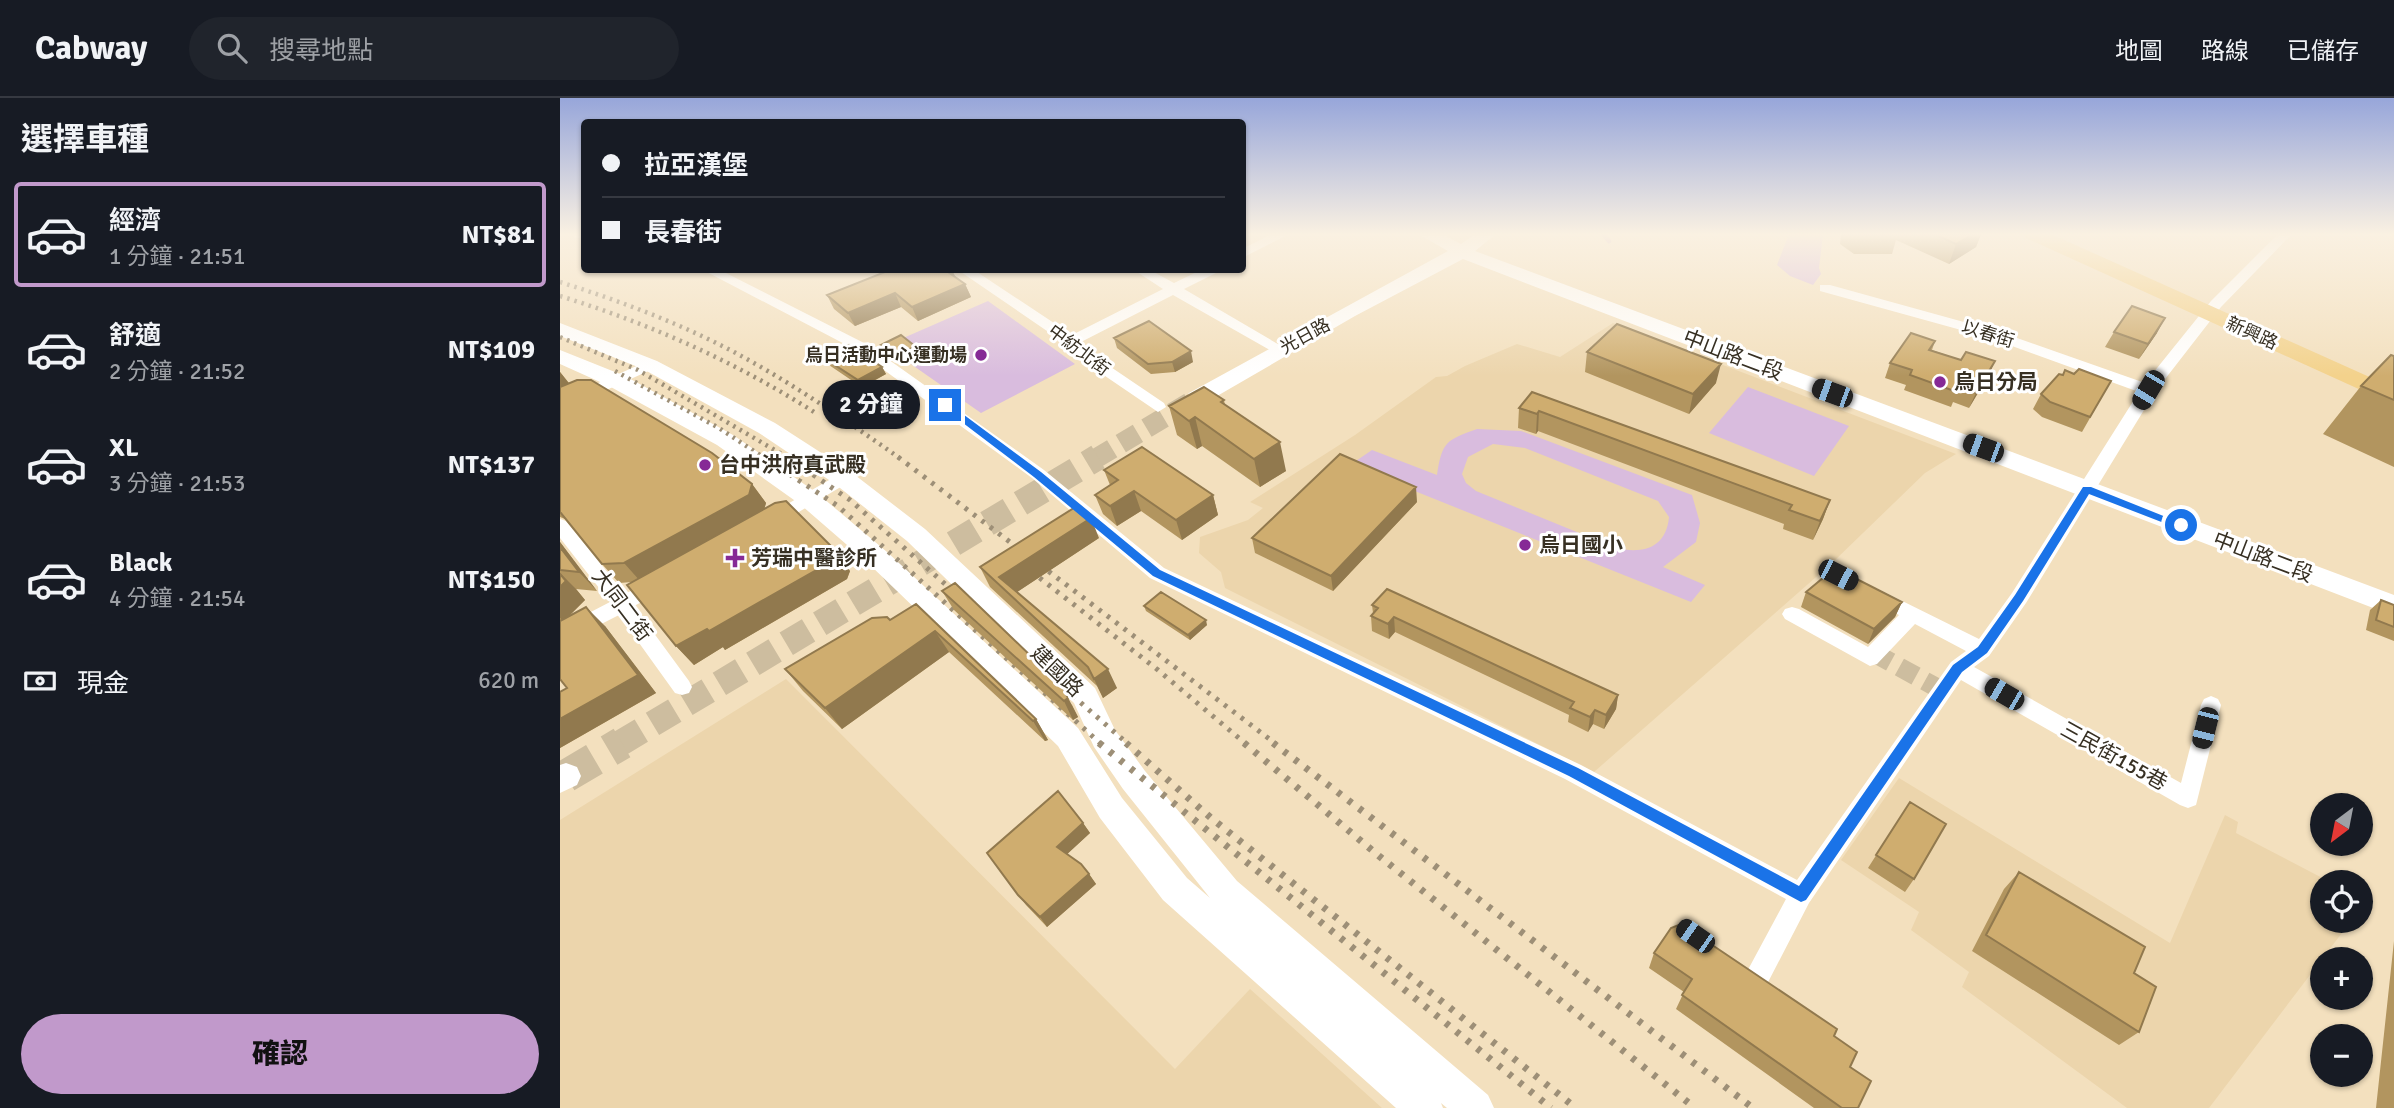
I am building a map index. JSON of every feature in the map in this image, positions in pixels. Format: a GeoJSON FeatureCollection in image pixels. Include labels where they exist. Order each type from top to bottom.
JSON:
{"type":"FeatureCollection","features":[{"type":"Feature","properties":{"kind":"main road","name":"光日路"},"geometry":{"type":"LineString","coordinates":[[1197,398],[1408,281]]}},
{"type":"Feature","properties":{"kind":"main road","name":"中山路二段"},"geometry":{"type":"LineString","coordinates":[[1538,281],[2394,606]]}},
{"type":"Feature","properties":{"kind":"main road","name":"新興路"},"geometry":{"type":"LineString","coordinates":[[2146,281],[2394,383]]}},
{"type":"Feature","properties":{"kind":"main road","name":"新興路"},"geometry":{"type":"LineString","coordinates":[[2155,281],[2394,397]]}},
{"type":"Feature","properties":{"kind":"main road","name":"建國路"},"geometry":{"type":"LineString","coordinates":[[560,329],[650,365],[767,428],[842,478],[916,535],[1085,696],[1104,738],[1225,892],[1475,1108]]}},
{"type":"Feature","properties":{"kind":"main road","name":"建國路"},"geometry":{"type":"LineString","coordinates":[[560,356],[617,381],[725,440],[809,499],[878,558],[1068,737],[1111,808],[1175,889],[1424,1108]]}},
{"type":"Feature","properties":{"kind":"street"},"geometry":{"type":"LineString","coordinates":[[732,281],[863,348],[961,416],[1157,573],[1573,772],[1801,895]]}},
{"type":"Feature","properties":{"kind":"street","name":"中紡北街"},"geometry":{"type":"LineString","coordinates":[[982,281],[1071,341],[1091,360],[1158,407]]}},
{"type":"Feature","properties":{"kind":"street"},"geometry":{"type":"LineString","coordinates":[[1160,281],[1280,351]]}},
{"type":"Feature","properties":{"kind":"street"},"geometry":{"type":"LineString","coordinates":[[1071,341],[1189,281]]}},
{"type":"Feature","properties":{"kind":"street"},"geometry":{"type":"LineString","coordinates":[[1779,994],[1746,972],[1958,668],[1982,650],[2019,598],[2148,390],[2238,281]]}},
{"type":"Feature","properties":{"kind":"street","name":"以春街"},"geometry":{"type":"LineString","coordinates":[[1825,288],[1995,335],[2148,390]]}},
{"type":"Feature","properties":{"kind":"street"},"geometry":{"type":"LineString","coordinates":[[560,406],[650,365]]}},
{"type":"Feature","properties":{"kind":"street"},"geometry":{"type":"LineString","coordinates":[[750,533],[842,478]]}},
{"type":"Feature","properties":{"kind":"street","name":"大同二街"},"geometry":{"type":"LineString","coordinates":[[560,525],[682,687]]}},
{"type":"Feature","properties":{"kind":"street"},"geometry":{"type":"LineString","coordinates":[[560,637],[680,573]]}},
{"type":"Feature","properties":{"kind":"street"},"geometry":{"type":"LineString","coordinates":[[1862,588],[1982,650]]}},
{"type":"Feature","properties":{"kind":"street"},"geometry":{"type":"LineString","coordinates":[[1793,614],[1870,658],[1912,614]]}},
{"type":"Feature","properties":{"kind":"street","name":"三民街155巷"},"geometry":{"type":"LineString","coordinates":[[1958,668],[2188,798],[2211,705]]}},
{"type":"Feature","properties":{"kind":"shaded area","name":"烏日活動中心運動場"},"geometry":{"type":"Polygon","coordinates":[[[988,301],[1075,364],[981,413],[885,346],[988,301]]]}},
{"type":"Feature","properties":{"kind":"shaded area","name":"烏日國小"},"geometry":{"type":"Polygon","coordinates":[[[1613,323],[1956,454],[1925,473],[1832,563],[1594,772],[1225,588],[1221,572],[1199,553],[1200,537],[1248,520],[1263,508],[1250,502],[1355,435],[1436,377],[1447,376],[1517,344],[1560,357],[1613,323]]]}},
{"type":"Feature","properties":{"kind":"shaded area"},"geometry":{"type":"Polygon","coordinates":[[[1748,387],[1849,426],[1814,476],[1709,433],[1748,387]]]}},
{"type":"Feature","properties":{"kind":"shaded area"},"geometry":{"type":"Polygon","coordinates":[[[1477,429],[1521,431],[1692,495],[1700,523],[1696,542],[1663,567],[1705,585],[1691,602],[1350,465],[1372,450],[1437,475],[1441,455],[1447,444],[1477,429]],[[1493,444],[1468,457],[1462,474],[1466,483],[1476,491],[1616,548],[1635,550],[1651,547],[1663,536],[1669,517],[1658,501],[1525,448],[1493,444]]]}},
{"type":"Feature","properties":{"kind":"shaded area"},"geometry":{"type":"Polygon","coordinates":[[[786,679],[1175,1069],[1250,989],[1382,1108],[560,1108],[560,820],[786,679]]]}},
{"type":"Feature","properties":{"kind":"shaded area"},"geometry":{"type":"Polygon","coordinates":[[[1899,778],[2170,943],[2225,815],[2238,822],[2236,833],[2310,872],[2310,933],[2342,933],[2331,947],[2310,947],[2310,975],[2209,1108],[2127,1108],[1962,987],[1969,972],[1911,930],[1919,912],[1841,860],[1899,778]]]}},
{"type":"Feature","properties":{"kind":"building"},"geometry":{"type":"Polygon","coordinates":[[[862,281],[961,281],[965,284],[912,307],[895,293],[848,313],[827,295],[862,281]]]}},
{"type":"Feature","properties":{"kind":"building"},"geometry":{"type":"Polygon","coordinates":[[[2132,306],[2165,318],[2148,344],[2114,332],[2132,306]]]}},
{"type":"Feature","properties":{"kind":"building"},"geometry":{"type":"Polygon","coordinates":[[[1149,321],[1191,351],[1172,362],[1148,364],[1114,338],[1149,321]]]}},
{"type":"Feature","properties":{"kind":"building"},"geometry":{"type":"Polygon","coordinates":[[[1617,324],[1721,364],[1693,394],[1587,352],[1617,324]]]}},
{"type":"Feature","properties":{"kind":"building"},"geometry":{"type":"Polygon","coordinates":[[[1911,333],[1935,341],[1929,350],[1961,360],[1966,352],[1995,361],[1976,393],[1960,387],[1957,392],[1910,375],[1912,370],[1890,363],[1911,333]]]}},
{"type":"Feature","properties":{"kind":"building"},"geometry":{"type":"Polygon","coordinates":[[[901,335],[915,346],[897,356],[881,345],[901,335]]]}},
{"type":"Feature","properties":{"kind":"building"},"geometry":{"type":"Polygon","coordinates":[[[849,345],[882,367],[858,380],[824,358],[849,345]]]}},
{"type":"Feature","properties":{"kind":"building"},"geometry":{"type":"Polygon","coordinates":[[[2391,355],[2394,356],[2394,400],[2361,386],[2391,355]]]}},
{"type":"Feature","properties":{"kind":"building"},"geometry":{"type":"Polygon","coordinates":[[[2079,369],[2111,381],[2090,417],[2050,402],[2041,394],[2059,374],[2063,375],[2065,370],[2074,374],[2079,369]]]}},
{"type":"Feature","properties":{"kind":"building"},"geometry":{"type":"Polygon","coordinates":[[[577,380],[591,380],[712,453],[752,484],[749,495],[624,563],[602,564],[560,512],[560,387],[577,380]]]}},
{"type":"Feature","properties":{"kind":"building"},"geometry":{"type":"Polygon","coordinates":[[[860,383],[880,396],[858,408],[838,394],[860,383]]]}},
{"type":"Feature","properties":{"kind":"building"},"geometry":{"type":"Polygon","coordinates":[[[1204,387],[1224,400],[1221,402],[1280,442],[1254,459],[1195,417],[1189,421],[1169,406],[1204,387]]]}},
{"type":"Feature","properties":{"kind":"building"},"geometry":{"type":"Polygon","coordinates":[[[1532,392],[1830,500],[1820,521],[1789,510],[1792,505],[1539,411],[1537,414],[1519,408],[1532,392]]]}},
{"type":"Feature","properties":{"kind":"building"},"geometry":{"type":"Polygon","coordinates":[[[1142,447],[1213,495],[1176,520],[1134,491],[1110,506],[1095,495],[1118,480],[1104,470],[1142,447]]]}},
{"type":"Feature","properties":{"kind":"building"},"geometry":{"type":"Polygon","coordinates":[[[1340,454],[1416,487],[1331,576],[1252,538],[1340,454]]]}},
{"type":"Feature","properties":{"kind":"building"},"geometry":{"type":"Polygon","coordinates":[[[786,501],[837,552],[834,560],[709,631],[707,629],[676,646],[627,585],[775,503],[786,501]]]}},
{"type":"Feature","properties":{"kind":"building"},"geometry":{"type":"Polygon","coordinates":[[[1077,506],[1091,518],[999,577],[1108,669],[1094,679],[1088,667],[980,567],[1077,506]]]}},
{"type":"Feature","properties":{"kind":"building"},"geometry":{"type":"Polygon","coordinates":[[[560,547],[579,572],[560,570],[560,547]]]}},
{"type":"Feature","properties":{"kind":"building"},"geometry":{"type":"Polygon","coordinates":[[[1835,568],[1902,602],[1874,629],[1806,592],[1835,568]]]}},
{"type":"Feature","properties":{"kind":"building"},"geometry":{"type":"Polygon","coordinates":[[[560,574],[566,581],[560,587],[560,574]]]}},
{"type":"Feature","properties":{"kind":"building"},"geometry":{"type":"Polygon","coordinates":[[[955,583],[1062,686],[1068,698],[1064,701],[942,591],[955,583]]]}},
{"type":"Feature","properties":{"kind":"building"},"geometry":{"type":"Polygon","coordinates":[[[1387,589],[1618,695],[1606,715],[1595,710],[1590,717],[1570,708],[1574,702],[1394,617],[1388,624],[1371,616],[1378,608],[1372,605],[1387,589]]]}},
{"type":"Feature","properties":{"kind":"building"},"geometry":{"type":"Polygon","coordinates":[[[1161,592],[1206,620],[1188,635],[1144,606],[1161,592]]]}},
{"type":"Feature","properties":{"kind":"building"},"geometry":{"type":"Polygon","coordinates":[[[2381,600],[2394,605],[2394,627],[2376,620],[2381,600]]]}},
{"type":"Feature","properties":{"kind":"building"},"geometry":{"type":"Polygon","coordinates":[[[916,604],[1036,719],[1033,721],[935,631],[825,708],[785,669],[872,618],[887,617],[890,620],[916,604]]]}},
{"type":"Feature","properties":{"kind":"building"},"geometry":{"type":"Polygon","coordinates":[[[586,607],[638,675],[560,719],[560,692],[567,688],[560,679],[560,621],[586,607]]]}},
{"type":"Feature","properties":{"kind":"building"},"geometry":{"type":"Polygon","coordinates":[[[1058,791],[1083,823],[1057,847],[1081,864],[1089,874],[1040,917],[1018,895],[987,853],[1058,791]]]}},
{"type":"Feature","properties":{"kind":"building"},"geometry":{"type":"Polygon","coordinates":[[[1910,802],[1946,824],[1914,879],[1876,855],[1910,802]]]}},
{"type":"Feature","properties":{"kind":"building"},"geometry":{"type":"Polygon","coordinates":[[[2019,872],[2145,947],[2134,973],[2156,987],[2139,1032],[1986,935],[2019,872]]]}},
{"type":"Feature","properties":{"kind":"building"},"geometry":{"type":"Polygon","coordinates":[[[1681,924],[1837,1029],[1834,1036],[1857,1052],[1850,1067],[1871,1081],[1858,1108],[1842,1108],[1682,995],[1692,979],[1654,953],[1671,928],[1681,924]]]}},
{"type":"Feature","properties":{"kind":"tunnel"},"geometry":{"type":"LineString","coordinates":[[1095,459],[1197,398]]}},
{"type":"Feature","properties":{"kind":"tunnel"},"geometry":{"type":"LineString","coordinates":[[619,744],[1098,457]]}},
{"type":"Feature","properties":{"kind":"tunnel"},"geometry":{"type":"LineString","coordinates":[[1874,653],[1943,691]]}},
{"type":"Feature","properties":{"kind":"tunnel"},"geometry":{"type":"LineString","coordinates":[[566,776],[622,743]]}},
{"type":"Feature","properties":{"kind":"railway"},"geometry":{"type":"LineString","coordinates":[[560,282],[649,313],[734,352],[798,389],[901,459]]}},
{"type":"Feature","properties":{"kind":"railway"},"geometry":{"type":"LineString","coordinates":[[560,296],[691,345],[753,376],[814,412]]}},
{"type":"Feature","properties":{"kind":"railway"},"geometry":{"type":"LineString","coordinates":[[560,337],[638,370],[790,459]]}},
{"type":"Feature","properties":{"kind":"railway"},"geometry":{"type":"LineString","coordinates":[[615,371],[719,428],[766,459]]}},
{"type":"Feature","properties":{"kind":"railway"},"geometry":{"type":"LineString","coordinates":[[763,457],[838,506],[1101,744]]}},
{"type":"Feature","properties":{"kind":"railway"},"geometry":{"type":"LineString","coordinates":[[898,457],[1276,744]]}},
{"type":"Feature","properties":{"kind":"railway"},"geometry":{"type":"LineString","coordinates":[[790,459],[850,500],[962,599]]}},
{"type":"Feature","properties":{"kind":"railway"},"geometry":{"type":"LineString","coordinates":[[1023,565],[1158,670],[1246,744]]}},
{"type":"Feature","properties":{"kind":"railway"},"geometry":{"type":"LineString","coordinates":[[1049,675],[1128,744]]}},
{"type":"Feature","properties":{"kind":"railway"},"geometry":{"type":"LineString","coordinates":[[1099,743],[1551,1108]]}},
{"type":"Feature","properties":{"kind":"railway"},"geometry":{"type":"LineString","coordinates":[[1126,743],[1211,818],[1576,1108]]}},
{"type":"Feature","properties":{"kind":"railway"},"geometry":{"type":"LineString","coordinates":[[1244,743],[1379,856],[1695,1108]]}},
{"type":"Feature","properties":{"kind":"railway"},"geometry":{"type":"LineString","coordinates":[[1273,743],[1753,1108]]}},
{"type":"Feature","properties":{"kind":"place","name":"烏日活動中心運動場"},"geometry":{"type":"Point","coordinates":[981,355]}},
{"type":"Feature","properties":{"kind":"place","name":"烏日分局"},"geometry":{"type":"Point","coordinates":[1940,382]}},
{"type":"Feature","properties":{"kind":"place","name":"台中洪府真武殿"},"geometry":{"type":"Point","coordinates":[705,465]}},
{"type":"Feature","properties":{"kind":"place","name":"烏日國小"},"geometry":{"type":"Point","coordinates":[1525,545]}},
{"type":"Feature","properties":{"kind":"place","name":"芳瑞中醫診所"},"geometry":{"type":"Point","coordinates":[735,558]}},
{"type":"Feature","properties":{"kind":"route"},"geometry":{"type":"LineString","coordinates":[[945,405],[1038,474],[1157,573],[1573,772],[1801,895],[1958,668],[1982,650],[2019,598],[2087,489],[2181,525]]}}]}
